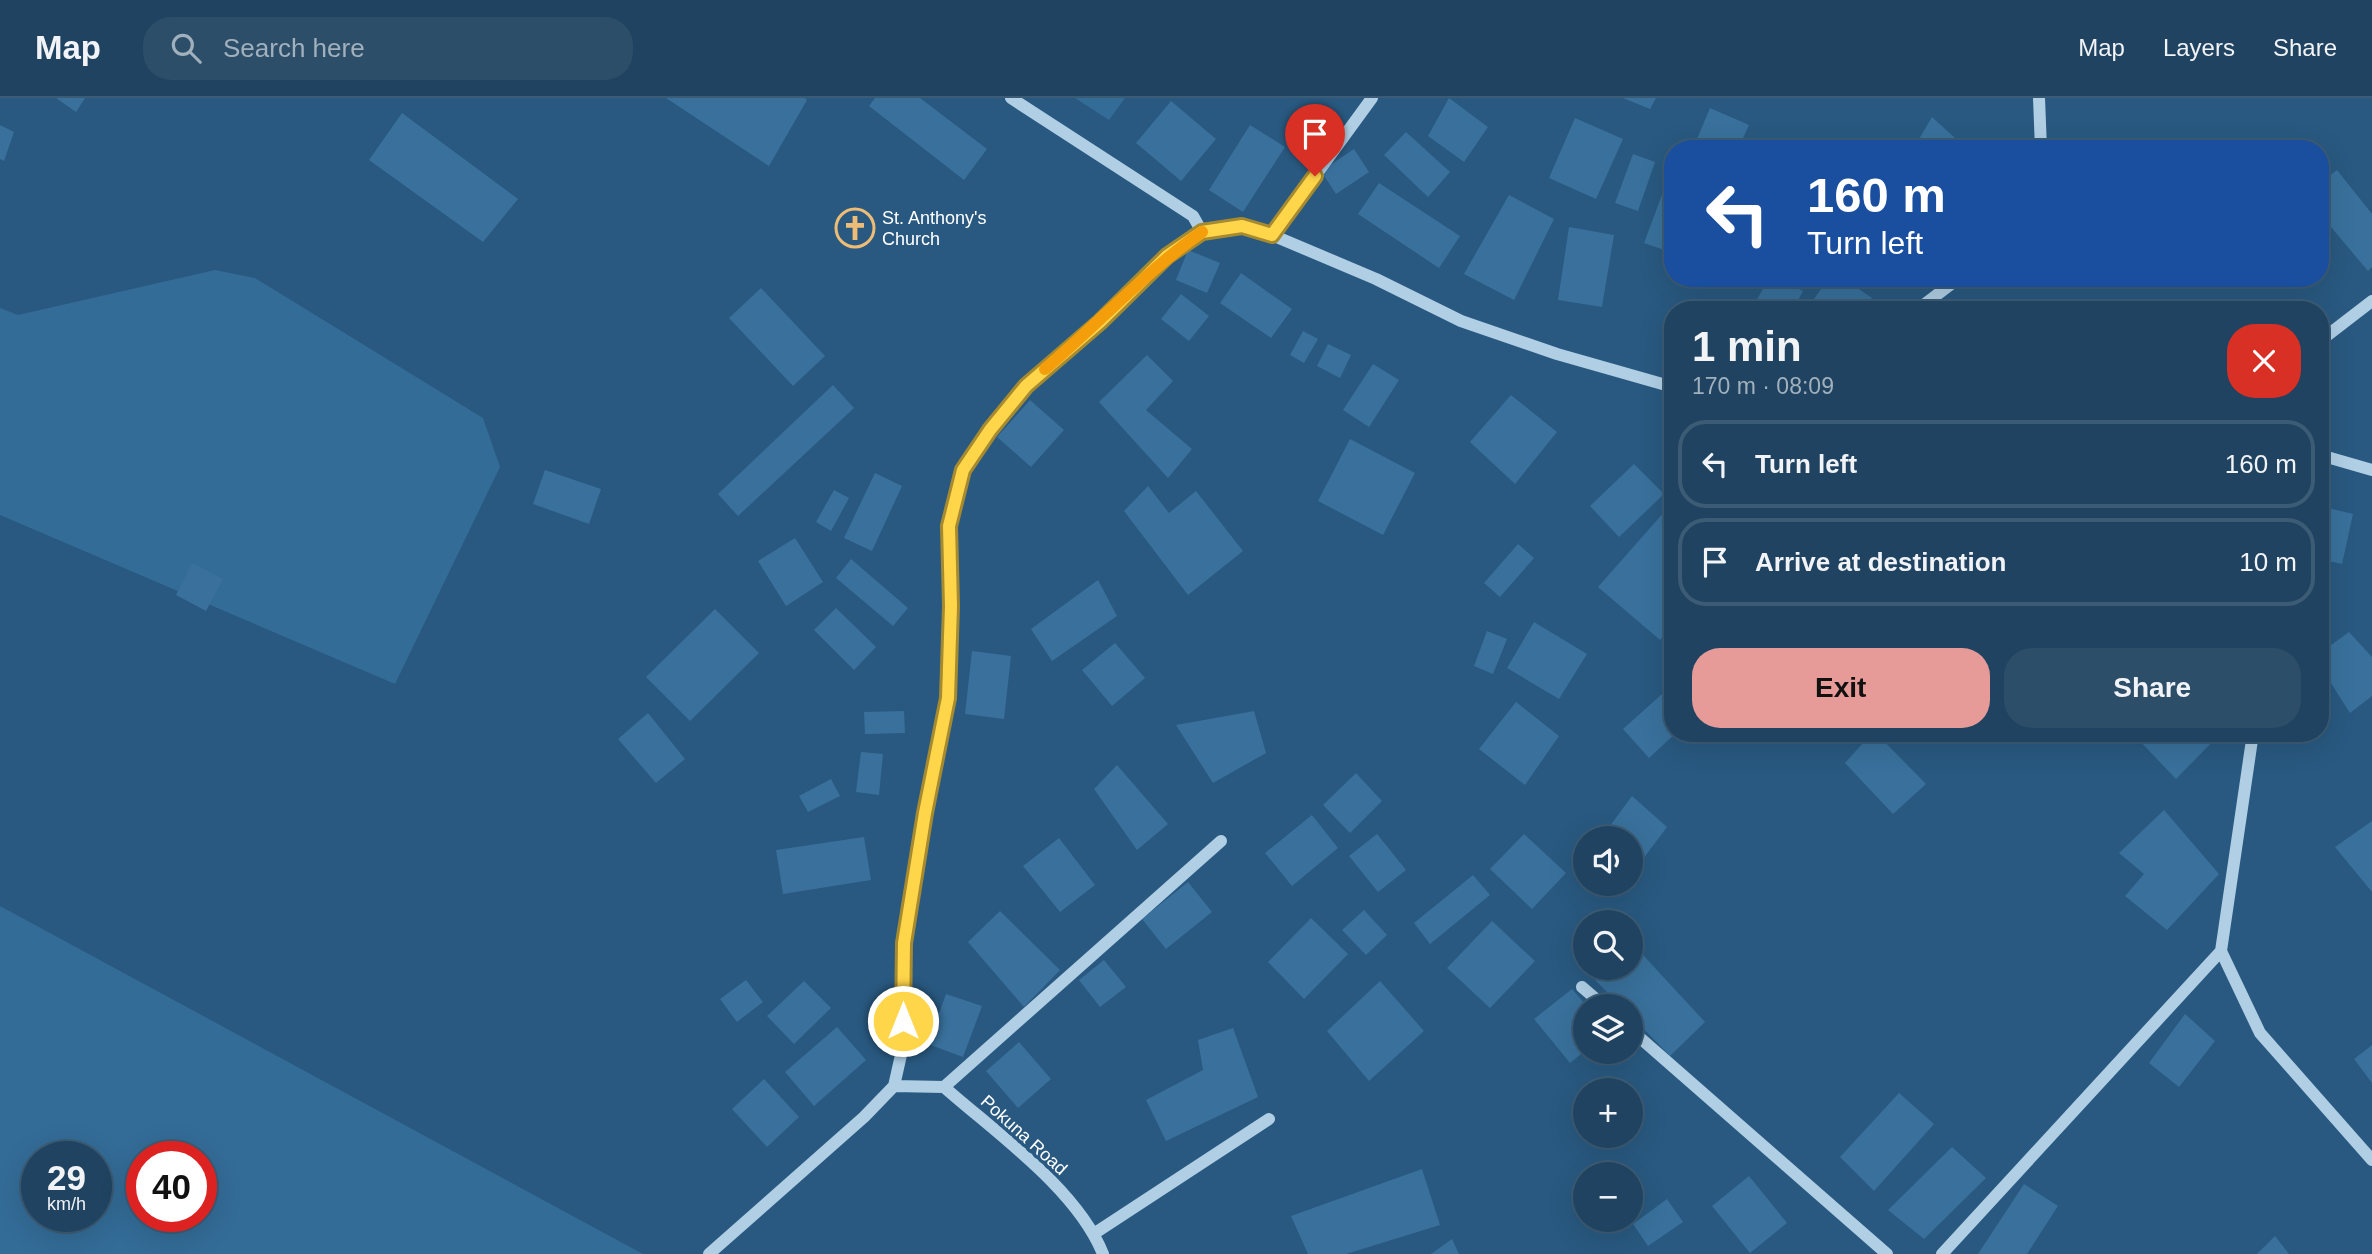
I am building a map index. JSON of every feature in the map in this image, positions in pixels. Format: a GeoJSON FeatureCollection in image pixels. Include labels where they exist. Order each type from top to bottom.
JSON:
{"type":"FeatureCollection","features":[{"type":"Feature","properties":{"kind":"street"},"geometry":{"type":"LineString","coordinates":[[1011,98],[1193,216],[1202,232]]}},
{"type":"Feature","properties":{"kind":"street"},"geometry":{"type":"LineString","coordinates":[[1272,235],[1372,98]]}},
{"type":"Feature","properties":{"kind":"street"},"geometry":{"type":"LineString","coordinates":[[2039,98],[2041,140]]}},
{"type":"Feature","properties":{"kind":"street"},"geometry":{"type":"LineString","coordinates":[[709,1254],[864,1117],[894,1086],[903,1046],[904,943],[925,813],[948,698],[951,606],[949,526],[963,470],[990,430],[1026,386],[1100,322],[1167,256],[1202,232],[1242,226],[1272,235],[1376,279],[1461,321],[1558,354],[1664,384]]}},
{"type":"Feature","properties":{"kind":"street"},"geometry":{"type":"LineString","coordinates":[[1929,301],[1947,287]]}},
{"type":"Feature","properties":{"kind":"street"},"geometry":{"type":"LineString","coordinates":[[2329,334],[2372,301]]}},
{"type":"Feature","properties":{"kind":"street"},"geometry":{"type":"LineString","coordinates":[[2329,458],[2372,470]]}},
{"type":"Feature","properties":{"kind":"street"},"geometry":{"type":"LineString","coordinates":[[2252,742],[2221,951],[2260,1033],[2372,1160]]}},
{"type":"Feature","properties":{"kind":"street"},"geometry":{"type":"LineString","coordinates":[[894,1086],[944,1087],[1221,841]]}},
{"type":"Feature","properties":{"kind":"street"},"geometry":{"type":"LineString","coordinates":[[1942,1254],[2221,951]]}},
{"type":"Feature","properties":{"kind":"street"},"geometry":{"type":"LineString","coordinates":[[1582,987],[1590,994]]}},
{"type":"Feature","properties":{"kind":"street"},"geometry":{"type":"LineString","coordinates":[[1643,1040],[1887,1254]]}},
{"type":"Feature","properties":{"kind":"street","name":"Pokuna Road"},"geometry":{"type":"LineString","coordinates":[[944,1087],[1056,1186],[1095,1233],[1103,1254]]}},
{"type":"Feature","properties":{"kind":"street"},"geometry":{"type":"LineString","coordinates":[[1095,1233],[1269,1119]]}},
{"type":"Feature","properties":{"kind":"shaded area"},"geometry":{"type":"Polygon","coordinates":[[[1075,98],[1125,98],[1109,120],[1075,98]]]}},
{"type":"Feature","properties":{"kind":"shaded area"},"geometry":{"type":"Polygon","coordinates":[[[215,270],[255,278],[483,418],[500,467],[395,684],[0,515],[0,308],[18,315],[215,270]]]}},
{"type":"Feature","properties":{"kind":"shaded area"},"geometry":{"type":"Polygon","coordinates":[[[0,906],[643,1254],[0,1254],[0,906]]]}},
{"type":"Feature","properties":{"kind":"building"},"geometry":{"type":"Polygon","coordinates":[[[56,98],[85,98],[76,112],[56,98]]]}},
{"type":"Feature","properties":{"kind":"building"},"geometry":{"type":"Polygon","coordinates":[[[666,98],[805,98],[807,100],[769,166],[666,98]]]}},
{"type":"Feature","properties":{"kind":"building"},"geometry":{"type":"Polygon","coordinates":[[[875,98],[920,98],[987,149],[964,180],[869,106],[875,98]]]}},
{"type":"Feature","properties":{"kind":"building"},"geometry":{"type":"Polygon","coordinates":[[[1449,98],[1488,127],[1464,162],[1428,136],[1449,98]]]}},
{"type":"Feature","properties":{"kind":"building"},"geometry":{"type":"Polygon","coordinates":[[[1623,98],[1656,98],[1650,109],[1623,98]]]}},
{"type":"Feature","properties":{"kind":"building"},"geometry":{"type":"Polygon","coordinates":[[[1171,101],[1216,139],[1181,181],[1136,143],[1171,101]]]}},
{"type":"Feature","properties":{"kind":"building"},"geometry":{"type":"Polygon","coordinates":[[[1710,108],[1749,125],[1742,140],[1697,139],[1710,108]]]}},
{"type":"Feature","properties":{"kind":"building"},"geometry":{"type":"Polygon","coordinates":[[[402,113],[518,199],[483,242],[369,160],[402,113]]]}},
{"type":"Feature","properties":{"kind":"building"},"geometry":{"type":"Polygon","coordinates":[[[1932,117],[1957,140],[1920,140],[1932,117]]]}},
{"type":"Feature","properties":{"kind":"building"},"geometry":{"type":"Polygon","coordinates":[[[1575,118],[1623,139],[1596,199],[1549,178],[1575,118]]]}},
{"type":"Feature","properties":{"kind":"building"},"geometry":{"type":"Polygon","coordinates":[[[0,125],[14,132],[4,161],[0,159],[0,125]]]}},
{"type":"Feature","properties":{"kind":"building"},"geometry":{"type":"Polygon","coordinates":[[[1250,125],[1285,147],[1243,212],[1209,190],[1250,125]]]}},
{"type":"Feature","properties":{"kind":"building"},"geometry":{"type":"Polygon","coordinates":[[[1406,132],[1450,172],[1428,197],[1384,155],[1406,132]]]}},
{"type":"Feature","properties":{"kind":"building"},"geometry":{"type":"Polygon","coordinates":[[[1354,149],[1369,172],[1336,194],[1321,171],[1354,149]]]}},
{"type":"Feature","properties":{"kind":"building"},"geometry":{"type":"Polygon","coordinates":[[[1633,154],[1655,162],[1638,211],[1615,203],[1633,154]]]}},
{"type":"Feature","properties":{"kind":"building"},"geometry":{"type":"Polygon","coordinates":[[[2337,170],[2372,214],[2372,267],[2368,271],[2329,225],[2329,176],[2337,170]]]}},
{"type":"Feature","properties":{"kind":"building"},"geometry":{"type":"Polygon","coordinates":[[[1379,183],[1460,236],[1439,268],[1358,214],[1379,183]]]}},
{"type":"Feature","properties":{"kind":"building"},"geometry":{"type":"Polygon","coordinates":[[[1664,189],[1664,250],[1644,243],[1664,189]]]}},
{"type":"Feature","properties":{"kind":"building"},"geometry":{"type":"Polygon","coordinates":[[[1509,195],[1554,219],[1514,300],[1464,274],[1509,195]]]}},
{"type":"Feature","properties":{"kind":"building"},"geometry":{"type":"Polygon","coordinates":[[[1569,227],[1614,235],[1602,307],[1558,300],[1569,227]]]}},
{"type":"Feature","properties":{"kind":"building"},"geometry":{"type":"Polygon","coordinates":[[[1188,250],[1220,263],[1207,293],[1176,280],[1188,250]]]}},
{"type":"Feature","properties":{"kind":"building"},"geometry":{"type":"Polygon","coordinates":[[[1241,273],[1292,309],[1271,338],[1220,303],[1241,273]]]}},
{"type":"Feature","properties":{"kind":"building"},"geometry":{"type":"Polygon","coordinates":[[[1764,287],[1796,287],[1803,291],[1798,301],[1756,301],[1764,287]]]}},
{"type":"Feature","properties":{"kind":"building"},"geometry":{"type":"Polygon","coordinates":[[[1823,287],[1856,287],[1872,298],[1870,301],[1812,301],[1823,287]]]}},
{"type":"Feature","properties":{"kind":"building"},"geometry":{"type":"Polygon","coordinates":[[[761,288],[825,356],[793,386],[729,318],[761,288]]]}},
{"type":"Feature","properties":{"kind":"building"},"geometry":{"type":"Polygon","coordinates":[[[1181,294],[1209,316],[1189,341],[1161,319],[1181,294]]]}},
{"type":"Feature","properties":{"kind":"building"},"geometry":{"type":"Polygon","coordinates":[[[1303,331],[1318,339],[1304,363],[1290,355],[1303,331]]]}},
{"type":"Feature","properties":{"kind":"building"},"geometry":{"type":"Polygon","coordinates":[[[1328,344],[1351,355],[1340,378],[1317,366],[1328,344]]]}},
{"type":"Feature","properties":{"kind":"building"},"geometry":{"type":"Polygon","coordinates":[[[1147,355],[1173,381],[1146,410],[1192,449],[1168,478],[1099,402],[1147,355]]]}},
{"type":"Feature","properties":{"kind":"building"},"geometry":{"type":"Polygon","coordinates":[[[1373,364],[1399,380],[1369,427],[1343,410],[1373,364]]]}},
{"type":"Feature","properties":{"kind":"building"},"geometry":{"type":"Polygon","coordinates":[[[833,385],[854,408],[738,516],[718,494],[833,385]]]}},
{"type":"Feature","properties":{"kind":"building"},"geometry":{"type":"Polygon","coordinates":[[[1511,395],[1557,432],[1515,484],[1470,442],[1511,395]]]}},
{"type":"Feature","properties":{"kind":"building"},"geometry":{"type":"Polygon","coordinates":[[[1030,400],[1064,430],[1031,467],[997,437],[1030,400]]]}},
{"type":"Feature","properties":{"kind":"building"},"geometry":{"type":"Polygon","coordinates":[[[1350,439],[1415,473],[1383,535],[1318,501],[1350,439]]]}},
{"type":"Feature","properties":{"kind":"building"},"geometry":{"type":"Polygon","coordinates":[[[1634,464],[1664,494],[1619,537],[1590,506],[1634,464]]]}},
{"type":"Feature","properties":{"kind":"building"},"geometry":{"type":"Polygon","coordinates":[[[545,470],[601,489],[589,524],[533,504],[545,470]]]}},
{"type":"Feature","properties":{"kind":"building"},"geometry":{"type":"Polygon","coordinates":[[[875,473],[902,486],[872,551],[844,538],[875,473]]]}},
{"type":"Feature","properties":{"kind":"building"},"geometry":{"type":"Polygon","coordinates":[[[1148,486],[1169,513],[1196,491],[1243,551],[1188,595],[1124,511],[1148,486]]]}},
{"type":"Feature","properties":{"kind":"building"},"geometry":{"type":"Polygon","coordinates":[[[834,490],[849,498],[831,531],[816,522],[834,490]]]}},
{"type":"Feature","properties":{"kind":"building"},"geometry":{"type":"Polygon","coordinates":[[[2329,508],[2353,514],[2342,564],[2329,561],[2329,508]]]}},
{"type":"Feature","properties":{"kind":"building"},"geometry":{"type":"Polygon","coordinates":[[[1664,512],[1664,635],[1660,640],[1598,587],[1664,512]]]}},
{"type":"Feature","properties":{"kind":"building"},"geometry":{"type":"Polygon","coordinates":[[[795,538],[823,582],[786,606],[758,561],[795,538]]]}},
{"type":"Feature","properties":{"kind":"building"},"geometry":{"type":"Polygon","coordinates":[[[1518,544],[1534,558],[1500,597],[1484,583],[1518,544]]]}},
{"type":"Feature","properties":{"kind":"building"},"geometry":{"type":"Polygon","coordinates":[[[851,559],[908,608],[893,626],[836,578],[851,559]]]}},
{"type":"Feature","properties":{"kind":"building"},"geometry":{"type":"Polygon","coordinates":[[[192,563],[223,579],[206,611],[176,595],[192,563]]]}},
{"type":"Feature","properties":{"kind":"building"},"geometry":{"type":"Polygon","coordinates":[[[1098,580],[1117,616],[1052,661],[1031,629],[1098,580]]]}},
{"type":"Feature","properties":{"kind":"building"},"geometry":{"type":"Polygon","coordinates":[[[836,608],[876,647],[854,670],[814,630],[836,608]]]}},
{"type":"Feature","properties":{"kind":"building"},"geometry":{"type":"Polygon","coordinates":[[[715,609],[759,653],[690,721],[646,677],[715,609]]]}},
{"type":"Feature","properties":{"kind":"building"},"geometry":{"type":"Polygon","coordinates":[[[1534,622],[1587,654],[1559,699],[1507,668],[1534,622]]]}},
{"type":"Feature","properties":{"kind":"building"},"geometry":{"type":"Polygon","coordinates":[[[1487,631],[1507,639],[1493,674],[1474,666],[1487,631]]]}},
{"type":"Feature","properties":{"kind":"building"},"geometry":{"type":"Polygon","coordinates":[[[2349,632],[2372,657],[2372,696],[2350,713],[2329,680],[2329,646],[2349,632]]]}},
{"type":"Feature","properties":{"kind":"building"},"geometry":{"type":"Polygon","coordinates":[[[1115,643],[1145,678],[1112,706],[1082,670],[1115,643]]]}},
{"type":"Feature","properties":{"kind":"building"},"geometry":{"type":"Polygon","coordinates":[[[972,651],[1011,656],[1004,719],[965,714],[972,651]]]}},
{"type":"Feature","properties":{"kind":"building"},"geometry":{"type":"Polygon","coordinates":[[[1664,692],[1664,742],[1666,742],[1649,758],[1623,729],[1664,692]]]}},
{"type":"Feature","properties":{"kind":"building"},"geometry":{"type":"Polygon","coordinates":[[[1516,702],[1559,736],[1525,785],[1479,749],[1516,702]]]}},
{"type":"Feature","properties":{"kind":"building"},"geometry":{"type":"Polygon","coordinates":[[[904,711],[905,733],[865,734],[864,712],[904,711]]]}},
{"type":"Feature","properties":{"kind":"building"},"geometry":{"type":"Polygon","coordinates":[[[1254,711],[1266,753],[1213,783],[1176,725],[1254,711]]]}},
{"type":"Feature","properties":{"kind":"building"},"geometry":{"type":"Polygon","coordinates":[[[648,713],[685,759],[656,783],[618,739],[648,713]]]}},
{"type":"Feature","properties":{"kind":"building"},"geometry":{"type":"Polygon","coordinates":[[[1864,742],[1885,742],[1926,784],[1893,814],[1845,763],[1864,742]]]}},
{"type":"Feature","properties":{"kind":"building"},"geometry":{"type":"Polygon","coordinates":[[[2141,742],[2212,742],[2176,779],[2141,742]]]}},
{"type":"Feature","properties":{"kind":"building"},"geometry":{"type":"Polygon","coordinates":[[[861,752],[883,754],[879,795],[856,792],[861,752]]]}},
{"type":"Feature","properties":{"kind":"building"},"geometry":{"type":"Polygon","coordinates":[[[1117,765],[1168,824],[1137,850],[1094,789],[1117,765]]]}},
{"type":"Feature","properties":{"kind":"building"},"geometry":{"type":"Polygon","coordinates":[[[1356,773],[1382,801],[1350,833],[1323,805],[1356,773]]]}},
{"type":"Feature","properties":{"kind":"building"},"geometry":{"type":"Polygon","coordinates":[[[831,779],[840,796],[808,812],[799,796],[831,779]]]}},
{"type":"Feature","properties":{"kind":"building"},"geometry":{"type":"Polygon","coordinates":[[[1632,796],[1667,827],[1643,859],[1643,826],[1610,826],[1632,796]]]}},
{"type":"Feature","properties":{"kind":"building"},"geometry":{"type":"Polygon","coordinates":[[[2164,810],[2219,874],[2167,930],[2125,896],[2144,874],[2119,853],[2164,810]]]}},
{"type":"Feature","properties":{"kind":"building"},"geometry":{"type":"Polygon","coordinates":[[[1312,815],[1338,848],[1292,886],[1265,853],[1312,815]]]}},
{"type":"Feature","properties":{"kind":"building"},"geometry":{"type":"Polygon","coordinates":[[[2372,821],[2372,892],[2335,847],[2372,821]]]}},
{"type":"Feature","properties":{"kind":"building"},"geometry":{"type":"Polygon","coordinates":[[[1377,834],[1406,870],[1378,892],[1349,856],[1377,834]]]}},
{"type":"Feature","properties":{"kind":"building"},"geometry":{"type":"Polygon","coordinates":[[[1524,834],[1566,873],[1532,909],[1490,869],[1524,834]]]}},
{"type":"Feature","properties":{"kind":"building"},"geometry":{"type":"Polygon","coordinates":[[[864,837],[871,880],[783,894],[776,850],[864,837]]]}},
{"type":"Feature","properties":{"kind":"building"},"geometry":{"type":"Polygon","coordinates":[[[1059,838],[1095,885],[1060,912],[1023,866],[1059,838]]]}},
{"type":"Feature","properties":{"kind":"building"},"geometry":{"type":"Polygon","coordinates":[[[1473,875],[1490,895],[1430,944],[1414,923],[1473,875]]]}},
{"type":"Feature","properties":{"kind":"building"},"geometry":{"type":"Polygon","coordinates":[[[1188,882],[1212,912],[1166,949],[1142,919],[1188,882]]]}},
{"type":"Feature","properties":{"kind":"building"},"geometry":{"type":"Polygon","coordinates":[[[1364,910],[1387,935],[1366,955],[1342,930],[1364,910]]]}},
{"type":"Feature","properties":{"kind":"building"},"geometry":{"type":"Polygon","coordinates":[[[1000,911],[1060,970],[1024,1007],[968,942],[1000,911]]]}},
{"type":"Feature","properties":{"kind":"building"},"geometry":{"type":"Polygon","coordinates":[[[1311,918],[1348,954],[1304,999],[1268,962],[1311,918]]]}},
{"type":"Feature","properties":{"kind":"building"},"geometry":{"type":"Polygon","coordinates":[[[1492,921],[1535,961],[1490,1008],[1447,968],[1492,921]]]}},
{"type":"Feature","properties":{"kind":"building"},"geometry":{"type":"Polygon","coordinates":[[[1643,955],[1705,1022],[1670,1056],[1643,1028],[1643,994],[1609,994],[1595,980],[1643,980],[1643,955]]]}},
{"type":"Feature","properties":{"kind":"building"},"geometry":{"type":"Polygon","coordinates":[[[1104,960],[1126,987],[1100,1007],[1079,980],[1104,960]]]}},
{"type":"Feature","properties":{"kind":"building"},"geometry":{"type":"Polygon","coordinates":[[[746,980],[763,1002],[737,1022],[720,999],[746,980]]]}},
{"type":"Feature","properties":{"kind":"building"},"geometry":{"type":"Polygon","coordinates":[[[804,981],[831,1008],[794,1044],[767,1016],[804,981]]]}},
{"type":"Feature","properties":{"kind":"building"},"geometry":{"type":"Polygon","coordinates":[[[1380,981],[1424,1031],[1369,1081],[1327,1031],[1380,981]]]}},
{"type":"Feature","properties":{"kind":"building"},"geometry":{"type":"Polygon","coordinates":[[[1572,989],[1576,994],[1573,994],[1573,1061],[1570,1063],[1534,1019],[1572,989]]]}},
{"type":"Feature","properties":{"kind":"building"},"geometry":{"type":"Polygon","coordinates":[[[946,994],[982,1006],[963,1057],[928,1044],[946,994]]]}},
{"type":"Feature","properties":{"kind":"building"},"geometry":{"type":"Polygon","coordinates":[[[2185,1014],[2215,1041],[2179,1087],[2149,1063],[2185,1014]]]}},
{"type":"Feature","properties":{"kind":"building"},"geometry":{"type":"Polygon","coordinates":[[[837,1027],[866,1060],[814,1106],[785,1072],[837,1027]]]}},
{"type":"Feature","properties":{"kind":"building"},"geometry":{"type":"Polygon","coordinates":[[[1233,1028],[1258,1097],[1166,1141],[1146,1100],[1203,1070],[1198,1040],[1233,1028]]]}},
{"type":"Feature","properties":{"kind":"building"},"geometry":{"type":"Polygon","coordinates":[[[1019,1042],[1051,1079],[1018,1108],[986,1071],[1019,1042]]]}},
{"type":"Feature","properties":{"kind":"building"},"geometry":{"type":"Polygon","coordinates":[[[2372,1045],[2372,1083],[2354,1059],[2372,1045]]]}},
{"type":"Feature","properties":{"kind":"building"},"geometry":{"type":"Polygon","coordinates":[[[764,1079],[799,1117],[767,1147],[732,1109],[764,1079]]]}},
{"type":"Feature","properties":{"kind":"building"},"geometry":{"type":"Polygon","coordinates":[[[1899,1093],[1934,1124],[1874,1191],[1840,1157],[1899,1093]]]}},
{"type":"Feature","properties":{"kind":"building"},"geometry":{"type":"Polygon","coordinates":[[[1952,1147],[1986,1178],[1924,1239],[1888,1210],[1952,1147]]]}},
{"type":"Feature","properties":{"kind":"building"},"geometry":{"type":"Polygon","coordinates":[[[1422,1169],[1440,1225],[1346,1254],[1308,1254],[1291,1216],[1422,1169]]]}},
{"type":"Feature","properties":{"kind":"building"},"geometry":{"type":"Polygon","coordinates":[[[1749,1176],[1787,1223],[1750,1253],[1712,1206],[1749,1176]]]}},
{"type":"Feature","properties":{"kind":"building"},"geometry":{"type":"Polygon","coordinates":[[[2024,1184],[2058,1206],[2027,1254],[1978,1254],[2024,1184]]]}},
{"type":"Feature","properties":{"kind":"building"},"geometry":{"type":"Polygon","coordinates":[[[1667,1199],[1683,1222],[1648,1246],[1638,1232],[1643,1232],[1643,1217],[1667,1199]]]}},
{"type":"Feature","properties":{"kind":"building"},"geometry":{"type":"Polygon","coordinates":[[[2275,1236],[2289,1254],[2257,1254],[2275,1236]]]}},
{"type":"Feature","properties":{"kind":"building"},"geometry":{"type":"Polygon","coordinates":[[[1452,1239],[1459,1254],[1431,1254],[1452,1239]]]}},
{"type":"Feature","properties":{"kind":"slow traffic"},"geometry":{"type":"LineString","coordinates":[[1045,369],[1100,322],[1167,256],[1202,232]]}},
{"type":"Feature","properties":{"kind":"place","name":"St. Anthony's Church"},"geometry":{"type":"Point","coordinates":[855,228]}},
{"type":"Feature","properties":{"kind":"route"},"geometry":{"type":"LineString","coordinates":[[903,1021],[904,943],[925,813],[948,698],[951,606],[949,526],[963,470],[990,430],[1026,386],[1100,322],[1167,256],[1202,232],[1242,226],[1272,235],[1315,176]]}}]}
